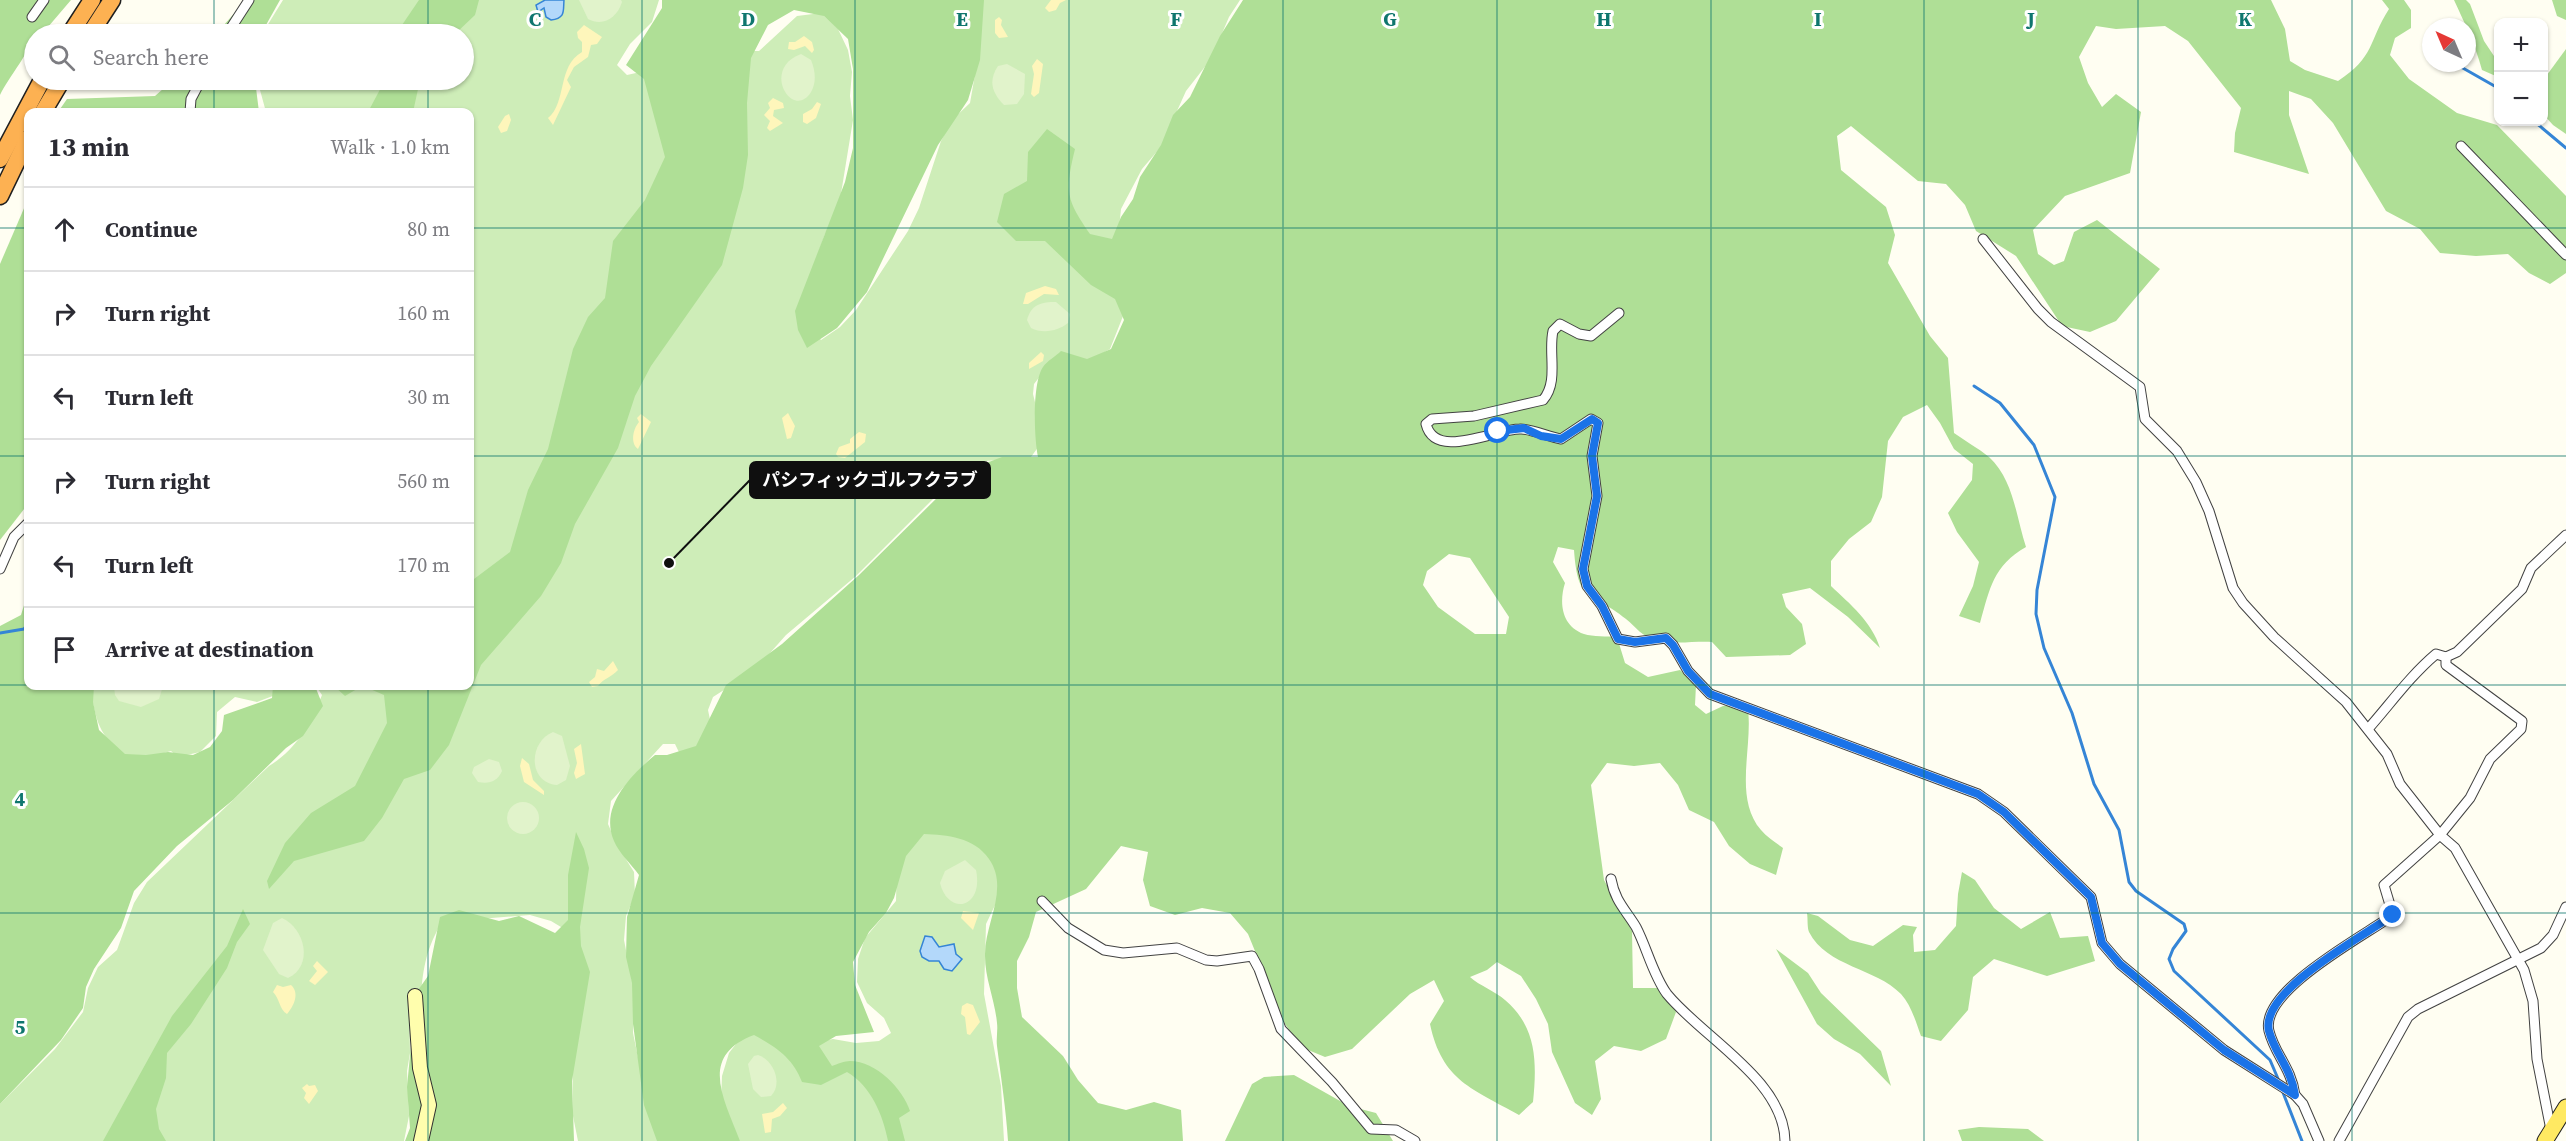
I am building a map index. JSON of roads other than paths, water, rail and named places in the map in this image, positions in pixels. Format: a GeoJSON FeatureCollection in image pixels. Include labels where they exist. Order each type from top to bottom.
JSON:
{"type":"FeatureCollection","features":[{"type":"Feature","properties":{"kind":"highway"},"geometry":{"type":"LineString","coordinates":[[76,24],[92,0]]}},
{"type":"Feature","properties":{"kind":"highway"},"geometry":{"type":"LineString","coordinates":[[96,24],[112,0]]}},
{"type":"Feature","properties":{"kind":"highway"},"geometry":{"type":"LineString","coordinates":[[27,108],[37,90]]}},
{"type":"Feature","properties":{"kind":"highway"},"geometry":{"type":"LineString","coordinates":[[45,108],[56,90]]}},
{"type":"Feature","properties":{"kind":"highway"},"geometry":{"type":"LineString","coordinates":[[0,159],[24,114]]}},
{"type":"Feature","properties":{"kind":"highway"},"geometry":{"type":"LineString","coordinates":[[0,196],[24,146]]}},
{"type":"Feature","properties":{"kind":"main road"},"geometry":{"type":"LineString","coordinates":[[2548,1136],[2566,1107]]}},
{"type":"Feature","properties":{"kind":"street"},"geometry":{"type":"LineString","coordinates":[[32,17],[44,0]]}},
{"type":"Feature","properties":{"kind":"street"},"geometry":{"type":"LineString","coordinates":[[233,24],[249,0]]}},
{"type":"Feature","properties":{"kind":"street"},"geometry":{"type":"LineString","coordinates":[[190,108],[191,99],[196,90]]}},
{"type":"Feature","properties":{"kind":"street"},"geometry":{"type":"LineString","coordinates":[[2461,146],[2566,255]]}},
{"type":"Feature","properties":{"kind":"street"},"geometry":{"type":"LineString","coordinates":[[1983,239],[2044,316],[2140,387],[2145,419],[2177,451],[2196,482],[2209,510],[2233,588],[2243,603],[2274,637],[2346,702],[2387,754],[2400,784],[2440,835],[2455,848],[2518,960],[2533,1001],[2548,1136]]}},
{"type":"Feature","properties":{"kind":"street"},"geometry":{"type":"LineString","coordinates":[[1619,313],[1591,336],[1579,334],[1560,324],[1553,331],[1552,374],[1549,393],[1543,400],[1474,416],[1432,419],[1426,424],[1428,433],[1435,438],[1459,443],[1498,431],[1524,428],[1541,436],[1561,439],[1592,419],[1598,423],[1592,456],[1597,496],[1583,569],[1587,586],[1602,606],[1618,639],[1635,642],[1666,638],[1673,645],[1688,671],[1710,694],[1978,794],[2004,812],[2091,897],[2102,943],[2120,964],[2224,1050],[2295,1095],[2302,1104],[2319,1141]]}},
{"type":"Feature","properties":{"kind":"street"},"geometry":{"type":"LineString","coordinates":[[0,569],[14,537],[24,527]]}},
{"type":"Feature","properties":{"kind":"street"},"geometry":{"type":"LineString","coordinates":[[2368,729],[2413,673],[2436,654],[2446,657],[2457,652],[2522,589],[2531,568],[2566,535]]}},
{"type":"Feature","properties":{"kind":"street"},"geometry":{"type":"LineString","coordinates":[[2295,1095],[2293,1080],[2268,1030],[2268,1017],[2276,1001],[2298,980],[2393,915],[2384,885],[2440,835],[2470,798],[2490,759],[2521,729],[2522,721],[2446,665],[2446,657]]}},
{"type":"Feature","properties":{"kind":"street"},"geometry":{"type":"LineString","coordinates":[[1611,879],[1614,896],[1636,927],[1666,992],[1689,1018],[1764,1088],[1780,1110],[1785,1141]]}},
{"type":"Feature","properties":{"kind":"street"},"geometry":{"type":"LineString","coordinates":[[1042,901],[1068,928],[1104,950],[1123,953],[1177,948],[1206,960],[1217,961],[1252,956],[1281,1029],[1332,1082],[1371,1129],[1396,1130],[1415,1141]]}},
{"type":"Feature","properties":{"kind":"street"},"geometry":{"type":"LineString","coordinates":[[2339,1141],[2408,1017],[2418,1009],[2541,948],[2553,935],[2566,907]]}},
{"type":"Feature","properties":{"kind":"street"},"geometry":{"type":"LineString","coordinates":[[415,996],[420,1068],[429,1105],[421,1141]]}},
{"type":"Feature","properties":{"kind":"water"},"geometry":{"type":"Polygon","coordinates":[[[545,0],[564,0],[563,11],[559,18],[551,20],[546,17],[544,8],[538,12],[536,5],[545,0]]]}},
{"type":"Feature","properties":{"kind":"water"},"geometry":{"type":"Polygon","coordinates":[[[925,936],[932,937],[939,947],[954,944],[956,954],[962,959],[952,971],[944,969],[939,961],[929,961],[922,957],[920,951],[925,936]]]}},
{"type":"Feature","properties":{"kind":"waterway"},"geometry":{"type":"LineString","coordinates":[[2470,72],[2494,86]]}},
{"type":"Feature","properties":{"kind":"waterway"},"geometry":{"type":"LineString","coordinates":[[2540,126],[2566,148]]}},
{"type":"Feature","properties":{"kind":"waterway"},"geometry":{"type":"LineString","coordinates":[[1974,386],[2000,403],[2034,445],[2055,497],[2037,590],[2036,614],[2044,648],[2072,713],[2094,784],[2119,830],[2129,882],[2136,891],[2184,924],[2186,931],[2169,959],[2174,971],[2270,1060],[2279,1081]]}},
{"type":"Feature","properties":{"kind":"waterway"},"geometry":{"type":"LineString","coordinates":[[0,633],[24,629]]}},
{"type":"Feature","properties":{"kind":"waterway"},"geometry":{"type":"LineString","coordinates":[[2282,1090],[2302,1141]]}},
{"type":"Feature","properties":{"kind":"place","name":"パシフィックゴルフクラブ"},"geometry":{"type":"Point","coordinates":[669,563]}}]}
